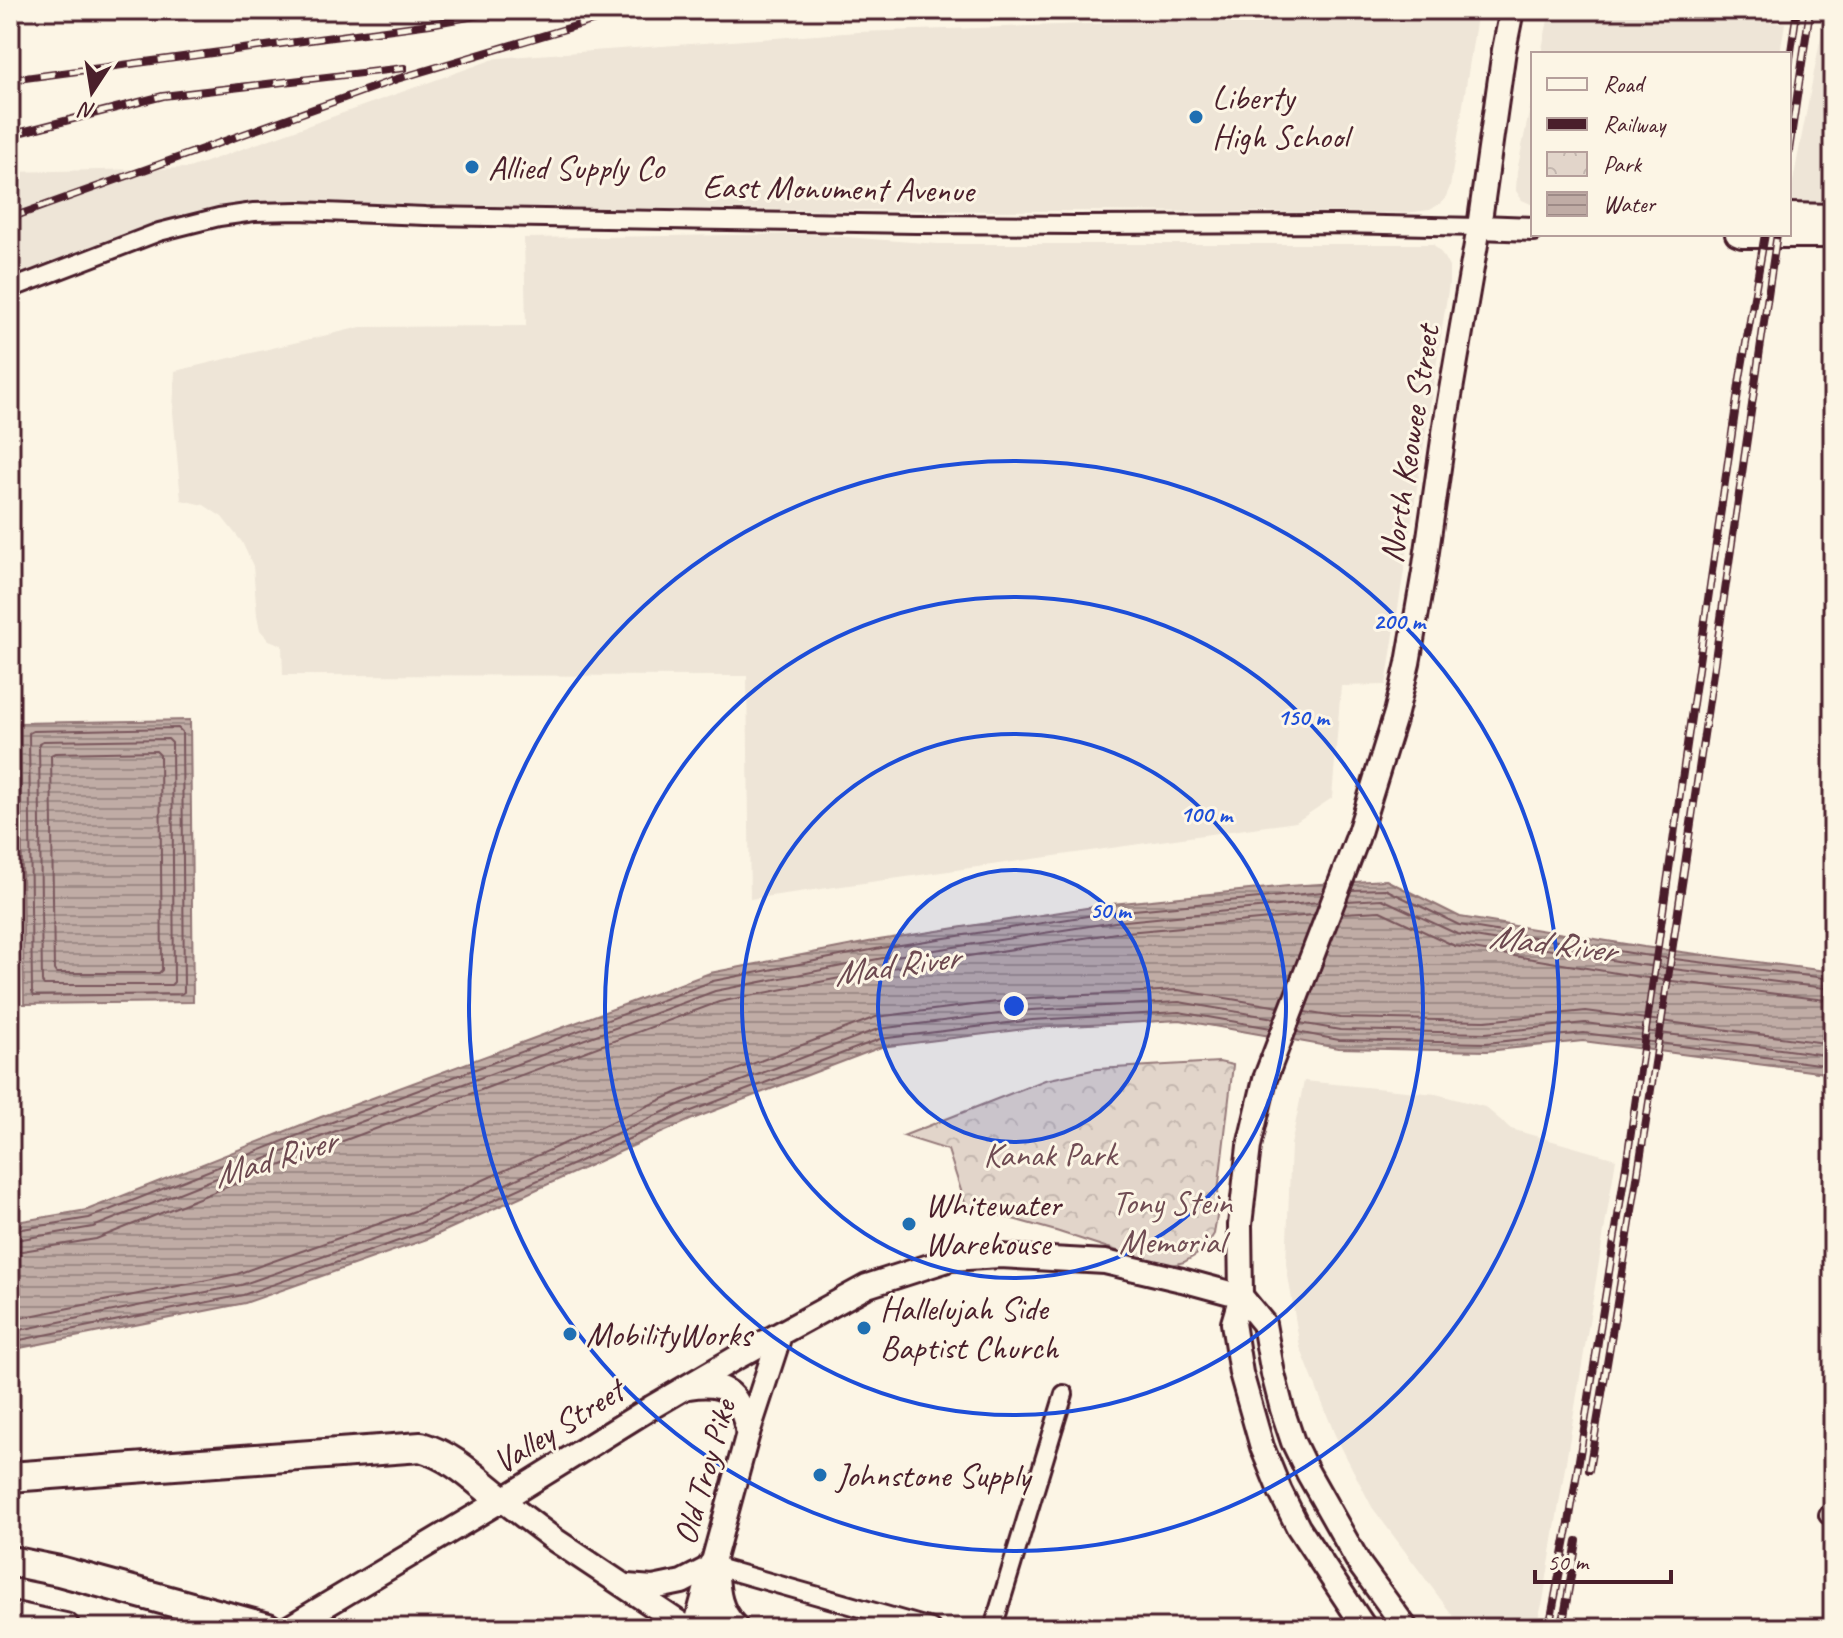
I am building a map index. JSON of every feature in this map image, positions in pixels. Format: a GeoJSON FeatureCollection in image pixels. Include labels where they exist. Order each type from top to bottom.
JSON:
{"type":"FeatureCollection","features":[{"type":"Feature","properties":{"kind":"highway"},"geometry":{"type":"LineString","coordinates":[[10,1477],[421,1447],[438,1452],[454,1462],[502,1500]]}},
{"type":"Feature","properties":{"kind":"highway"},"geometry":{"type":"LineString","coordinates":[[10,1561],[59,1571],[268,1628]]}},
{"type":"Feature","properties":{"kind":"highway"},"geometry":{"type":"LineString","coordinates":[[713,1566],[717,1602],[724,1619],[733,1628]]}},
{"type":"Feature","properties":{"kind":"highway"},"geometry":{"type":"LineString","coordinates":[[10,1616],[65,1628]]}},
{"type":"Feature","properties":{"kind":"main road","name":"North Keowee Street"},"geometry":{"type":"LineString","coordinates":[[1365,1628],[1298,1527],[1262,1447],[1241,1373],[1233,1323],[1241,1296],[1240,1225],[1249,1146],[1265,1079],[1357,839],[1408,663],[1512,10]]}},
{"type":"Feature","properties":{"kind":"main road"},"geometry":{"type":"LineString","coordinates":[[1791,215],[1833,216]]}},
{"type":"Feature","properties":{"kind":"main road","name":"East Monument Avenue"},"geometry":{"type":"LineString","coordinates":[[1479,227],[1531,229]]}},
{"type":"Feature","properties":{"kind":"main road"},"geometry":{"type":"LineString","coordinates":[[1742,236],[1833,236]]}},
{"type":"Feature","properties":{"kind":"main road","name":"Valley Street"},"geometry":{"type":"LineString","coordinates":[[288,1628],[734,1359],[867,1286],[951,1259],[1000,1256],[1105,1262],[1241,1296]]}},
{"type":"Feature","properties":{"kind":"main road"},"geometry":{"type":"LineString","coordinates":[[1241,1296],[1264,1324],[1282,1409],[1308,1473],[1360,1565],[1406,1628]]}},
{"type":"Feature","properties":{"kind":"main road","name":"Old Troy Pike"},"geometry":{"type":"LineString","coordinates":[[695,1628],[748,1433],[780,1335]]}},
{"type":"Feature","properties":{"kind":"main road"},"geometry":{"type":"LineString","coordinates":[[688,1387],[716,1386],[729,1392],[739,1401],[748,1433]]}},
{"type":"Feature","properties":{"kind":"main road"},"geometry":{"type":"LineString","coordinates":[[502,1500],[555,1540],[687,1628]]}},
{"type":"Feature","properties":{"kind":"main road"},"geometry":{"type":"LineString","coordinates":[[625,1585],[653,1588],[682,1582],[713,1566]]}},
{"type":"Feature","properties":{"kind":"street","name":"East Monument Avenue"},"geometry":{"type":"LineString","coordinates":[[10,289],[159,232],[254,212],[930,224],[1479,227]]}},
{"type":"Feature","properties":{"kind":"street"},"geometry":{"type":"LineString","coordinates":[[993,1628],[1064,1394]]}},
{"type":"Feature","properties":{"kind":"street"},"geometry":{"type":"LineString","coordinates":[[713,1566],[931,1628]]}},
{"type":"Feature","properties":{"kind":"shaded area"},"geometry":{"type":"Polygon","coordinates":[[[1233,10],[1478,10],[1450,187],[1444,201],[1430,210],[1406,213],[672,209],[349,203],[230,206],[10,299],[10,172],[189,168],[497,58],[858,32],[1233,19],[1233,10]]]}},
{"type":"Feature","properties":{"kind":"shaded area"},"geometry":{"type":"Polygon","coordinates":[[[1550,10],[1772,10],[1770,23],[1785,23],[1780,52],[1541,52],[1550,10]]]}},
{"type":"Feature","properties":{"kind":"shaded area"},"geometry":{"type":"Polygon","coordinates":[[[1826,10],[1833,10],[1833,203],[1791,202],[1826,10]]]}},
{"type":"Feature","properties":{"kind":"shaded area"},"geometry":{"type":"Polygon","coordinates":[[[1531,103],[1531,204],[1522,200],[1516,191],[1531,103]]]}},
{"type":"Feature","properties":{"kind":"shaded area"},"geometry":{"type":"Polygon","coordinates":[[[806,234],[938,244],[1433,244],[1449,267],[1449,284],[1386,685],[1341,686],[1332,798],[1296,822],[750,899],[747,676],[283,675],[282,645],[269,640],[260,630],[253,566],[242,542],[222,517],[204,505],[181,500],[173,412],[175,371],[361,327],[526,326],[524,238],[806,234]]]}},
{"type":"Feature","properties":{"kind":"shaded area"},"geometry":{"type":"Polygon","coordinates":[[[1304,1081],[1436,1094],[1485,1107],[1511,1129],[1616,1159],[1543,1601],[1535,1628],[1462,1628],[1372,1507],[1335,1435],[1300,1347],[1286,1264],[1291,1145],[1304,1081]]]}},
{"type":"Feature","properties":{"kind":"green space","name":"Kanak Park"},"geometry":{"type":"Polygon","coordinates":[[[1219,1062],[1233,1065],[1214,1234],[1196,1255],[1169,1266],[966,1206],[948,1150],[903,1136],[1045,1080],[1097,1069],[1219,1062]]]}},
{"type":"Feature","properties":{"kind":"water"},"geometry":{"type":"Polygon","coordinates":[[[190,720],[193,1002],[24,1004],[20,723],[190,720]]]}},
{"type":"Feature","properties":{"kind":"water","name":"Mad River"},"geometry":{"type":"Polygon","coordinates":[[[1386,880],[1460,917],[1644,947],[1833,972],[1833,1074],[1583,1041],[1487,1051],[1338,1048],[1180,1020],[1033,1028],[881,1047],[690,1120],[427,1239],[245,1303],[10,1350],[10,1223],[87,1210],[321,1117],[710,973],[879,940],[1112,904],[1288,886],[1386,880]]]}},
{"type":"Feature","properties":{"kind":"railway"},"geometry":{"type":"LineString","coordinates":[[10,80],[430,24],[507,10]]}},
{"type":"Feature","properties":{"kind":"railway"},"geometry":{"type":"LineString","coordinates":[[10,218],[397,79],[629,10]]}},
{"type":"Feature","properties":{"kind":"railway"},"geometry":{"type":"LineString","coordinates":[[1791,52],[1797,10]]}},
{"type":"Feature","properties":{"kind":"railway"},"geometry":{"type":"LineString","coordinates":[[1791,137],[1810,10]]}},
{"type":"Feature","properties":{"kind":"railway"},"geometry":{"type":"LineString","coordinates":[[10,135],[163,96],[404,68]]}},
{"type":"Feature","properties":{"kind":"railway"},"geometry":{"type":"LineString","coordinates":[[1549,1628],[1568,1529],[1627,1160],[1740,378],[1765,236]]}},
{"type":"Feature","properties":{"kind":"railway"},"geometry":{"type":"LineString","coordinates":[[1589,1470],[1664,1007],[1777,236]]}},
{"type":"Feature","properties":{"kind":"railway"},"geometry":{"type":"LineString","coordinates":[[1562,1628],[1577,1541]]}},
{"type":"Feature","properties":{"kind":"place","name":"Liberty High School"},"geometry":{"type":"Point","coordinates":[1196,117]}},
{"type":"Feature","properties":{"kind":"place","name":"Allied Supply Co"},"geometry":{"type":"Point","coordinates":[472,167]}},
{"type":"Feature","properties":{"kind":"place","name":"Whitewater Warehouse"},"geometry":{"type":"Point","coordinates":[909,1224]}},
{"type":"Feature","properties":{"kind":"place","name":"Hallelujah Side Baptist Church"},"geometry":{"type":"Point","coordinates":[864,1328]}},
{"type":"Feature","properties":{"kind":"place","name":"MobilityWorks"},"geometry":{"type":"Point","coordinates":[570,1334]}},
{"type":"Feature","properties":{"kind":"place","name":"Johnstone Supply"},"geometry":{"type":"Point","coordinates":[820,1475]}},
{"type":"Feature","properties":{"kind":"park label","name":"Tony Stein Memorial"},"geometry":{"type":"Point","coordinates":[1172,1222]}}]}
